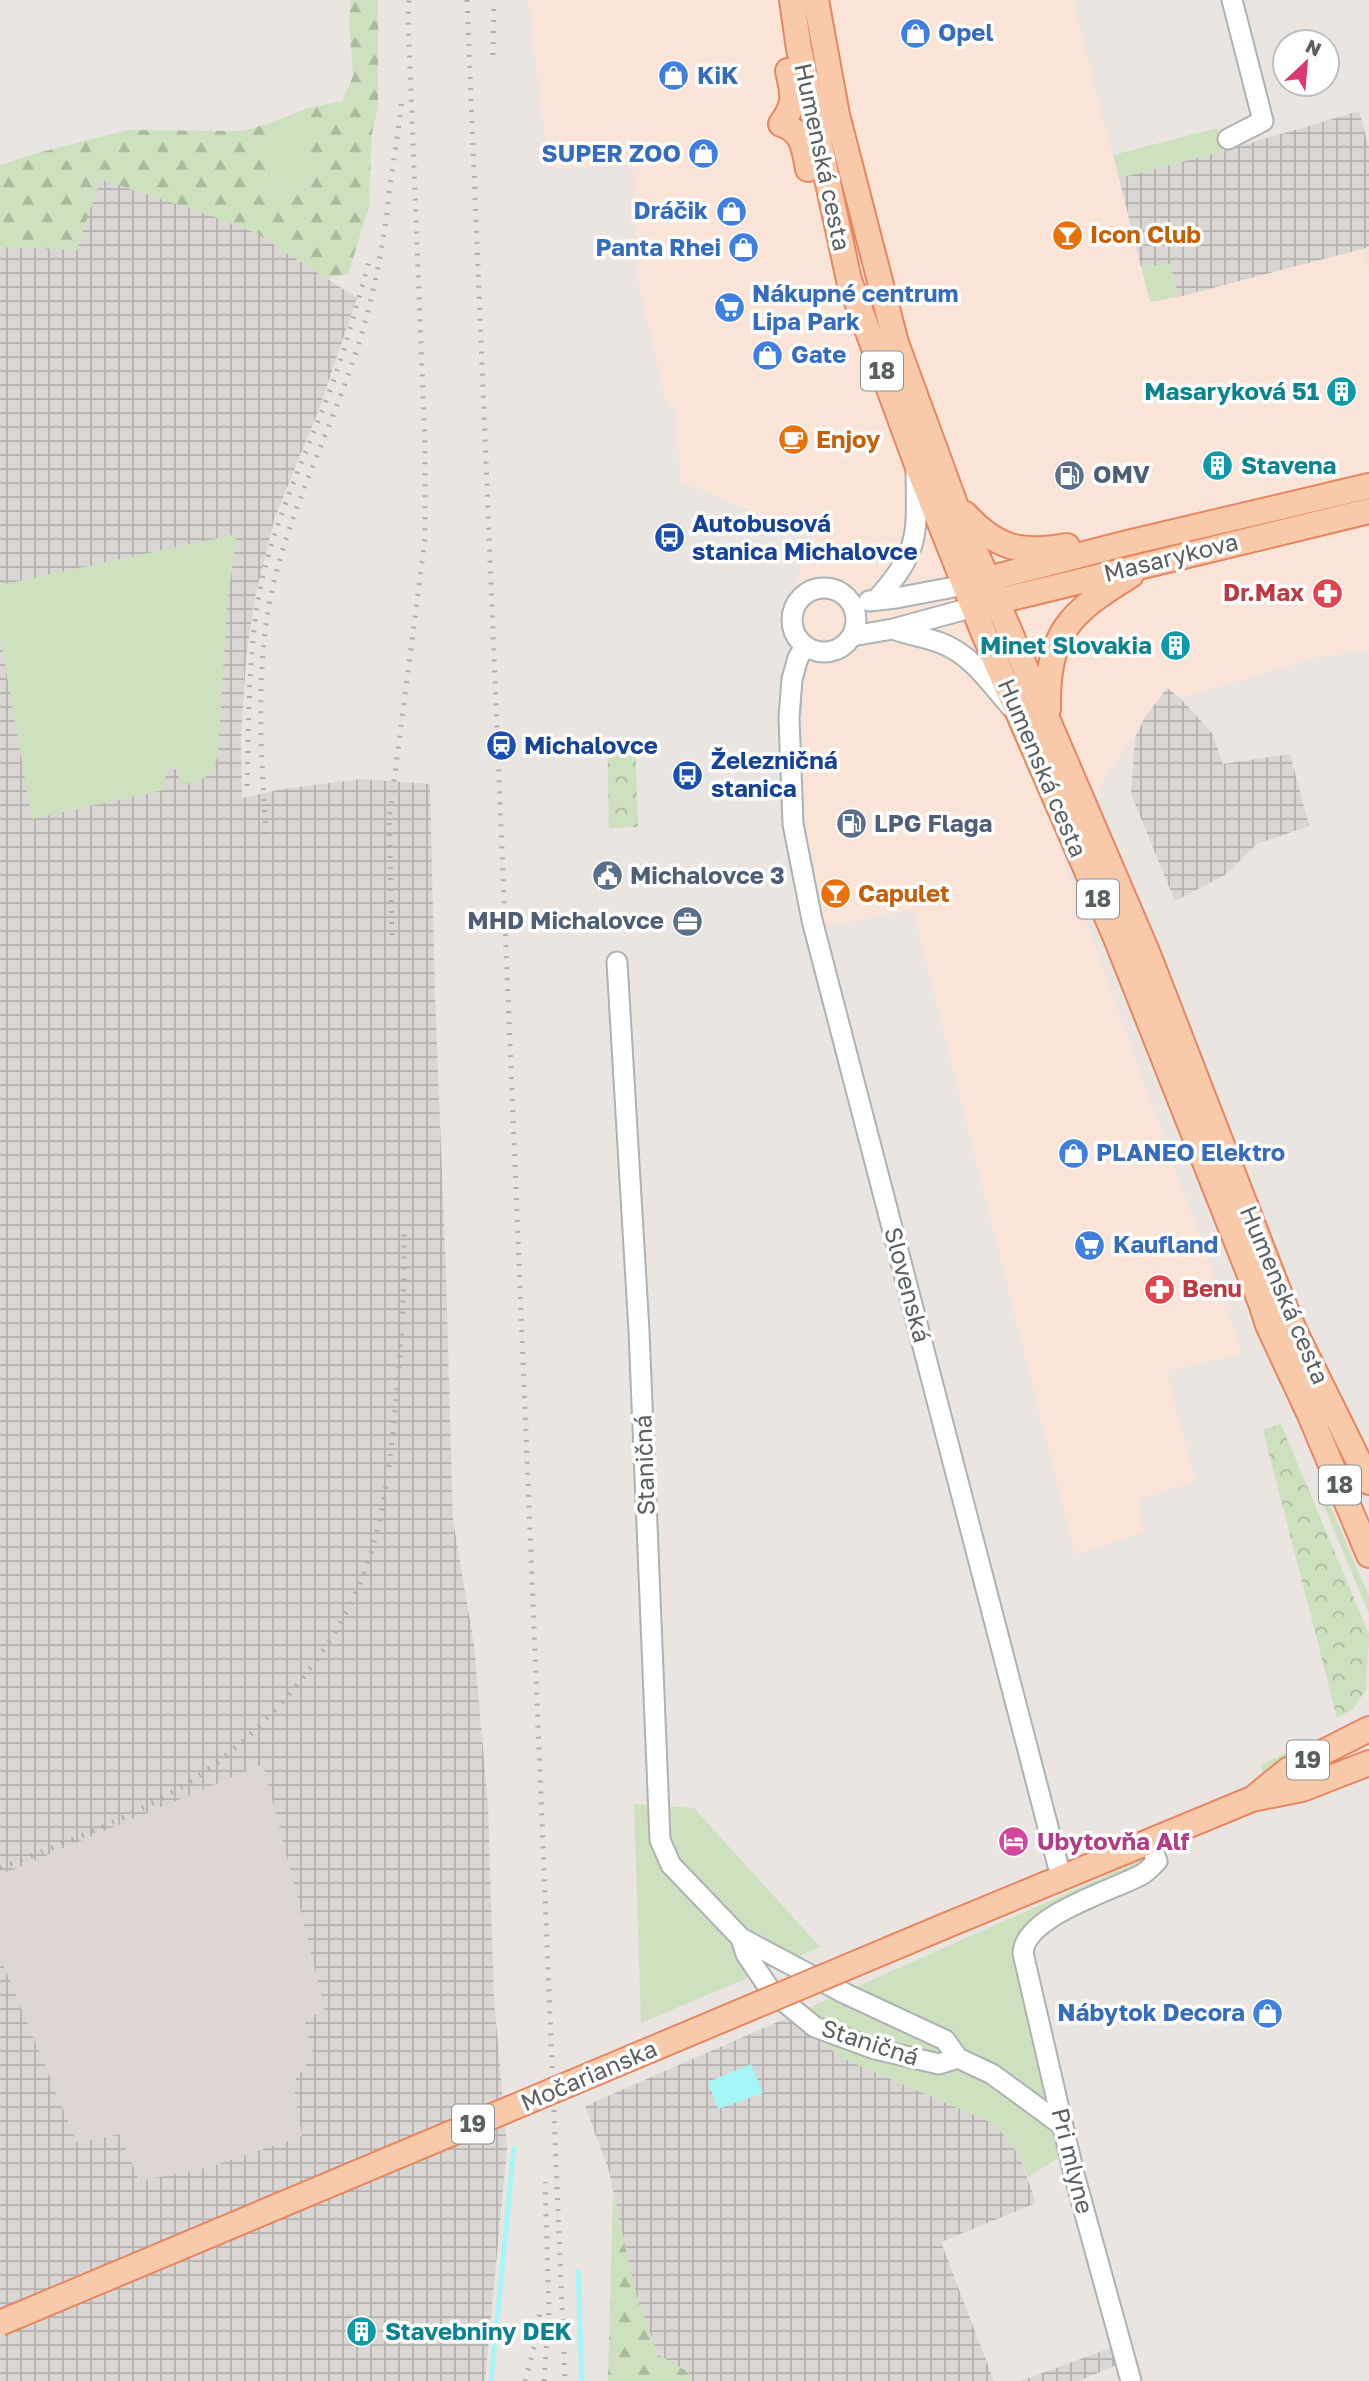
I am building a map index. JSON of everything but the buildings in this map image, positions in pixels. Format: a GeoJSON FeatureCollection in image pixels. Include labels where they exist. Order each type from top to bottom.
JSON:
{"type":"FeatureCollection","features":[{"type":"Feature","properties":{"kind":"main road","name":"Humenská cesta"},"geometry":{"type":"LineString","coordinates":[[792,0],[799,49],[849,280],[916,462],[1048,720],[1148,954],[1280,1296],[1369,1482]]}},
{"type":"Feature","properties":{"kind":"main road","name":"Humenská cesta"},"geometry":{"type":"LineString","coordinates":[[816,0],[837,115],[896,342],[956,505],[1021,719],[1116,939],[1268,1325],[1306,1404],[1369,1555]]}},
{"type":"Feature","properties":{"kind":"main road"},"geometry":{"type":"LineString","coordinates":[[799,49],[787,68],[794,100],[781,124],[791,127],[799,135],[810,175],[830,191]]}},
{"type":"Feature","properties":{"kind":"main road","name":"Masarykova"},"geometry":{"type":"LineString","coordinates":[[981,593],[1127,543],[1369,486]]}},
{"type":"Feature","properties":{"kind":"main road"},"geometry":{"type":"LineString","coordinates":[[956,505],[980,531],[991,538],[1022,549],[1043,550],[1083,543],[1127,543]]}},
{"type":"Feature","properties":{"kind":"main road","name":"Masarykova"},"geometry":{"type":"LineString","coordinates":[[981,593],[1153,562],[1369,512]]}},
{"type":"Feature","properties":{"kind":"main road"},"geometry":{"type":"LineString","coordinates":[[1048,720],[1048,674],[1053,653],[1064,630],[1086,604],[1153,562]]}},
{"type":"Feature","properties":{"kind":"main road","name":"19"},"geometry":{"type":"LineString","coordinates":[[1252,1799],[1288,1770],[1369,1729]]}},
{"type":"Feature","properties":{"kind":"main road","name":"19"},"geometry":{"type":"LineString","coordinates":[[1061,1877],[1252,1799],[1302,1789],[1369,1763]]}},
{"type":"Feature","properties":{"kind":"main road","name":"Močarianska"},"geometry":{"type":"LineString","coordinates":[[0,2323],[1061,1877]]}},
{"type":"Feature","properties":{"kind":"street"},"geometry":{"type":"LineString","coordinates":[[1228,139],[1263,121],[1231,0]]}},
{"type":"Feature","properties":{"kind":"street"},"geometry":{"type":"LineString","coordinates":[[876,600],[901,572],[913,547],[918,520],[916,462]]}},
{"type":"Feature","properties":{"kind":"street"},"geometry":{"type":"LineString","coordinates":[[827,588],[840,592],[854,608],[856,622],[852,636],[839,649],[830,652],[812,650],[798,640],[792,625],[794,608],[802,596],[814,589],[827,588]]}},
{"type":"Feature","properties":{"kind":"street"},"geometry":{"type":"LineString","coordinates":[[850,601],[981,593]]}},
{"type":"Feature","properties":{"kind":"street"},"geometry":{"type":"LineString","coordinates":[[852,636],[893,629],[981,593]]}},
{"type":"Feature","properties":{"kind":"street"},"geometry":{"type":"LineString","coordinates":[[893,629],[943,644],[963,655],[980,670],[1021,719]]}},
{"type":"Feature","properties":{"kind":"street","name":"Slovenská"},"geometry":{"type":"LineString","coordinates":[[805,646],[798,658],[791,687],[789,718],[793,824],[812,920],[1061,1877]]}},
{"type":"Feature","properties":{"kind":"street","name":"Staničná"},"geometry":{"type":"LineString","coordinates":[[617,962],[639,1331],[660,1840],[671,1866],[740,1938],[846,1994],[945,2040],[958,2058],[992,2074],[1063,2126]]}},
{"type":"Feature","properties":{"kind":"street","name":"Pri mlyne"},"geometry":{"type":"LineString","coordinates":[[1131,2381],[1063,2126],[1023,1953],[1026,1939],[1050,1918],[1143,1874],[1157,1861],[1149,1842]]}},
{"type":"Feature","properties":{"kind":"street","name":"Staničná"},"geometry":{"type":"LineString","coordinates":[[740,1938],[746,1954],[771,1991],[815,2027],[875,2049],[939,2064],[958,2058]]}},
{"type":"Feature","properties":{"kind":"shaded area"},"geometry":{"type":"Polygon","coordinates":[[[528,0],[1073,0],[1150,302],[1363,249],[1369,270],[1369,650],[1316,658],[1180,698],[1167,688],[1059,847],[1242,1354],[1166,1371],[1195,1481],[1138,1500],[1144,1532],[1075,1555],[913,909],[821,928],[808,852],[803,782],[803,696],[784,620],[812,537],[680,481],[676,406],[667,406],[638,282],[633,165],[549,169],[528,0]]]}},
{"type":"Feature","properties":{"kind":"shaded area"},"geometry":{"type":"Polygon","coordinates":[[[1359,111],[1369,148],[1369,247],[1178,297],[1170,264],[1141,266],[1119,178],[1359,111]]]}},
{"type":"Feature","properties":{"kind":"shaded area"},"geometry":{"type":"Polygon","coordinates":[[[100,179],[256,233],[357,298],[319,409],[275,517],[255,597],[246,658],[241,739],[242,798],[283,789],[361,779],[430,784],[453,1520],[474,1645],[488,1806],[494,1999],[507,2148],[485,2381],[0,2381],[0,247],[77,249],[100,179]]]}},
{"type":"Feature","properties":{"kind":"shaded area"},"geometry":{"type":"Polygon","coordinates":[[[1167,688],[1180,698],[1212,733],[1223,764],[1290,754],[1309,826],[1257,844],[1225,875],[1175,901],[1131,794],[1135,738],[1144,719],[1167,688]]]}},
{"type":"Feature","properties":{"kind":"shaded area"},"geometry":{"type":"Polygon","coordinates":[[[263,1764],[325,2012],[304,2018],[313,2055],[293,2083],[302,2136],[207,2168],[139,2181],[120,2134],[77,2143],[0,1957],[0,1875],[263,1764]]]}},
{"type":"Feature","properties":{"kind":"shaded area"},"geometry":{"type":"Polygon","coordinates":[[[789,2017],[842,2058],[995,2124],[1019,2155],[1036,2203],[941,2242],[994,2381],[691,2381],[688,2372],[658,2355],[635,2291],[609,2171],[585,2106],[789,2017]]]}},
{"type":"Feature","properties":{"kind":"shaded area"},"geometry":{"type":"Polygon","coordinates":[[[1111,2348],[1116,2365],[1079,2381],[1020,2381],[1111,2348]]]}},
{"type":"Feature","properties":{"kind":"green space"},"geometry":{"type":"Polygon","coordinates":[[[351,0],[378,0],[378,108],[372,133],[369,207],[348,274],[326,278],[256,233],[100,179],[77,250],[0,247],[0,165],[128,130],[243,131],[267,124],[273,190],[310,185],[308,108],[342,101],[353,76],[349,23],[351,0]]]}},
{"type":"Feature","properties":{"kind":"green space"},"geometry":{"type":"Polygon","coordinates":[[[308,108],[310,185],[273,190],[267,124],[308,108]]]}},
{"type":"Feature","properties":{"kind":"green space"},"geometry":{"type":"Polygon","coordinates":[[[1217,128],[1223,151],[1119,178],[1113,155],[1217,128]]]}},
{"type":"Feature","properties":{"kind":"green space"},"geometry":{"type":"Polygon","coordinates":[[[1170,264],[1178,297],[1150,302],[1141,266],[1170,264]]]}},
{"type":"Feature","properties":{"kind":"green space"},"geometry":{"type":"Polygon","coordinates":[[[237,534],[227,605],[218,756],[212,770],[204,778],[179,786],[179,769],[166,769],[164,790],[32,819],[0,637],[0,585],[237,534]]]}},
{"type":"Feature","properties":{"kind":"green space"},"geometry":{"type":"Polygon","coordinates":[[[607,739],[635,739],[638,827],[609,828],[607,739]]]}},
{"type":"Feature","properties":{"kind":"green space"},"geometry":{"type":"Polygon","coordinates":[[[1281,1424],[1369,1634],[1366,1690],[1353,1709],[1337,1718],[1263,1430],[1281,1424]]]}},
{"type":"Feature","properties":{"kind":"green space"},"geometry":{"type":"Polygon","coordinates":[[[1327,1497],[1369,1596],[1369,1614],[1321,1499],[1327,1497]]]}},
{"type":"Feature","properties":{"kind":"green space"},"geometry":{"type":"Polygon","coordinates":[[[1296,1748],[1299,1754],[1263,1772],[1260,1765],[1296,1748]]]}},
{"type":"Feature","properties":{"kind":"green space"},"geometry":{"type":"Polygon","coordinates":[[[634,1804],[694,1808],[820,1947],[641,2023],[634,1804]]]}},
{"type":"Feature","properties":{"kind":"green space"},"geometry":{"type":"Polygon","coordinates":[[[1143,1859],[1144,1864],[1047,1912],[1018,1935],[1014,1954],[1062,2156],[1028,2177],[1019,2155],[995,2124],[842,2058],[789,2017],[1143,1859]]]}},
{"type":"Feature","properties":{"kind":"green space"},"geometry":{"type":"Polygon","coordinates":[[[613,2192],[635,2291],[658,2355],[688,2372],[691,2381],[608,2381],[613,2192]]]}},
{"type":"Feature","properties":{"kind":"water"},"geometry":{"type":"Polygon","coordinates":[[[751,2064],[763,2093],[718,2109],[708,2082],[751,2064]]]}},
{"type":"Feature","properties":{"kind":"waterway"},"geometry":{"type":"LineString","coordinates":[[491,2381],[514,2148]]}},
{"type":"Feature","properties":{"kind":"waterway"},"geometry":{"type":"LineString","coordinates":[[578,2272],[582,2381]]}},
{"type":"Feature","properties":{"kind":"railway"},"geometry":{"type":"LineString","coordinates":[[392,935],[389,820],[425,539],[425,446],[409,0]]}},
{"type":"Feature","properties":{"kind":"railway"},"geometry":{"type":"LineString","coordinates":[[467,0],[565,2381]]}},
{"type":"Feature","properties":{"kind":"railway"},"geometry":{"type":"LineString","coordinates":[[493,55],[494,0]]}},
{"type":"Feature","properties":{"kind":"railway"},"geometry":{"type":"LineString","coordinates":[[266,834],[261,681],[272,590],[288,534],[340,398],[366,317],[382,244],[402,95]]}},
{"type":"Feature","properties":{"kind":"railway"},"geometry":{"type":"LineString","coordinates":[[247,786],[251,662],[260,589],[281,516],[340,363],[371,255]]}},
{"type":"Feature","properties":{"kind":"railway"},"geometry":{"type":"LineString","coordinates":[[0,1868],[139,1810],[210,1768],[263,1723],[310,1669],[330,1640],[347,1611],[368,1562],[387,1482],[401,1348],[404,1226]]}},
{"type":"Feature","properties":{"kind":"railway"},"geometry":{"type":"LineString","coordinates":[[544,2381],[549,2310],[545,2182]]}},
{"type":"Feature","properties":{"kind":"railway"},"geometry":{"type":"LineString","coordinates":[[525,2381],[541,2306]]}},
{"type":"Feature","properties":{"kind":"place","name":"Opel"},"geometry":{"type":"Point","coordinates":[915,33]}},
{"type":"Feature","properties":{"kind":"place","name":"KiK"},"geometry":{"type":"Point","coordinates":[674,76]}},
{"type":"Feature","properties":{"kind":"place","name":"SUPER ZOO"},"geometry":{"type":"Point","coordinates":[704,154]}},
{"type":"Feature","properties":{"kind":"place","name":"Dráčik"},"geometry":{"type":"Point","coordinates":[731,211]}},
{"type":"Feature","properties":{"kind":"place","name":"Icon Club"},"geometry":{"type":"Point","coordinates":[1067,235]}},
{"type":"Feature","properties":{"kind":"place","name":"Panta Rhei"},"geometry":{"type":"Point","coordinates":[744,248]}},
{"type":"Feature","properties":{"kind":"place","name":"Nákupné centrum Lipa Park"},"geometry":{"type":"Point","coordinates":[729,308]}},
{"type":"Feature","properties":{"kind":"place","name":"Gate"},"geometry":{"type":"Point","coordinates":[768,355]}},
{"type":"Feature","properties":{"kind":"place","name":"Masaryková 51"},"geometry":{"type":"Point","coordinates":[1342,392]}},
{"type":"Feature","properties":{"kind":"place","name":"Enjoy"},"geometry":{"type":"Point","coordinates":[793,440]}},
{"type":"Feature","properties":{"kind":"place","name":"Stavena"},"geometry":{"type":"Point","coordinates":[1218,466]}},
{"type":"Feature","properties":{"kind":"place","name":"OMV"},"geometry":{"type":"Point","coordinates":[1070,475]}},
{"type":"Feature","properties":{"kind":"place","name":"Autobusová stanica Michalovce"},"geometry":{"type":"Point","coordinates":[669,538]}},
{"type":"Feature","properties":{"kind":"place","name":"Dr.Max"},"geometry":{"type":"Point","coordinates":[1327,593]}},
{"type":"Feature","properties":{"kind":"place","name":"Minet Slovakia"},"geometry":{"type":"Point","coordinates":[1175,646]}},
{"type":"Feature","properties":{"kind":"place","name":"Michalovce"},"geometry":{"type":"Point","coordinates":[501,746]}},
{"type":"Feature","properties":{"kind":"place","name":"Železničná stanica"},"geometry":{"type":"Point","coordinates":[688,775]}},
{"type":"Feature","properties":{"kind":"place","name":"LPG Flaga"},"geometry":{"type":"Point","coordinates":[851,824]}},
{"type":"Feature","properties":{"kind":"place","name":"Michalovce 3"},"geometry":{"type":"Point","coordinates":[607,876]}},
{"type":"Feature","properties":{"kind":"place","name":"Capulet"},"geometry":{"type":"Point","coordinates":[835,894]}},
{"type":"Feature","properties":{"kind":"place","name":"MHD Michalovce"},"geometry":{"type":"Point","coordinates":[687,921]}},
{"type":"Feature","properties":{"kind":"place","name":"PLANEO Elektro"},"geometry":{"type":"Point","coordinates":[1073,1153]}},
{"type":"Feature","properties":{"kind":"place","name":"Kaufland"},"geometry":{"type":"Point","coordinates":[1090,1245]}},
{"type":"Feature","properties":{"kind":"place","name":"Benu"},"geometry":{"type":"Point","coordinates":[1159,1289]}},
{"type":"Feature","properties":{"kind":"place","name":"Ubytovňa Alf"},"geometry":{"type":"Point","coordinates":[1014,1842]}},
{"type":"Feature","properties":{"kind":"place","name":"Nábytok Decora"},"geometry":{"type":"Point","coordinates":[1268,2013]}},
{"type":"Feature","properties":{"kind":"place","name":"Stavebniny DEK"},"geometry":{"type":"Point","coordinates":[362,2332]}}]}
